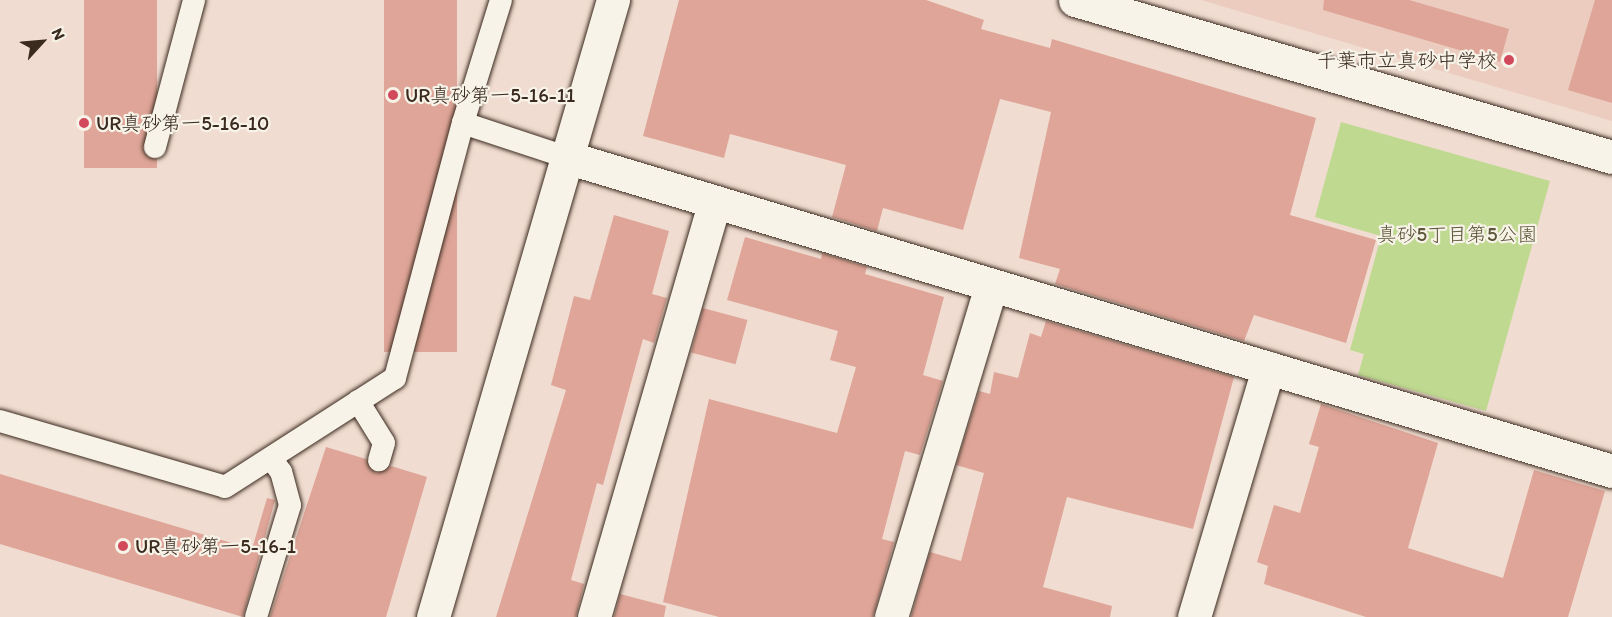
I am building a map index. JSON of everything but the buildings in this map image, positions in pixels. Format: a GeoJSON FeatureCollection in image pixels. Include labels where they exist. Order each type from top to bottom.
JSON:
{"type":"FeatureCollection","features":[{"type":"Feature","properties":{"kind":"street"},"geometry":{"type":"LineString","coordinates":[[433,617],[613,0]]}},
{"type":"Feature","properties":{"kind":"street"},"geometry":{"type":"LineString","coordinates":[[1076,0],[1612,157]]}},
{"type":"Feature","properties":{"kind":"street"},"geometry":{"type":"LineString","coordinates":[[566,157],[714,204],[1612,471]]}},
{"type":"Feature","properties":{"kind":"street"},"geometry":{"type":"LineString","coordinates":[[594,617],[714,204]]}},
{"type":"Feature","properties":{"kind":"street"},"geometry":{"type":"LineString","coordinates":[[891,617],[991,286]]}},
{"type":"Feature","properties":{"kind":"street"},"geometry":{"type":"LineString","coordinates":[[1194,617],[1268,368]]}},
{"type":"Feature","properties":{"kind":"lane"},"geometry":{"type":"LineString","coordinates":[[155,147],[194,0]]}},
{"type":"Feature","properties":{"kind":"lane"},"geometry":{"type":"LineString","coordinates":[[0,421],[225,487],[395,378],[463,123],[501,0]]}},
{"type":"Feature","properties":{"kind":"lane"},"geometry":{"type":"LineString","coordinates":[[463,123],[566,157]]}},
{"type":"Feature","properties":{"kind":"lane"},"geometry":{"type":"LineString","coordinates":[[358,401],[384,443],[379,460]]}},
{"type":"Feature","properties":{"kind":"lane"},"geometry":{"type":"LineString","coordinates":[[256,617],[290,505],[281,472],[271,458]]}},
{"type":"Feature","properties":{"kind":"shaded area","name":"千葉市立真砂中学校"},"geometry":{"type":"Polygon","coordinates":[[[1201,0],[1612,0],[1612,121],[1201,0]]]}},
{"type":"Feature","properties":{"kind":"green space","name":"真砂5丁目第5公園"},"geometry":{"type":"Polygon","coordinates":[[[1341,122],[1550,181],[1486,411],[1358,375],[1364,354],[1350,350],[1381,236],[1315,217],[1341,122]]]}},
{"type":"Feature","properties":{"kind":"place","name":"千葉市立真砂中学校"},"geometry":{"type":"Point","coordinates":[1509,60]}},
{"type":"Feature","properties":{"kind":"place","name":"UR真砂第一5-16-11"},"geometry":{"type":"Point","coordinates":[393,95]}},
{"type":"Feature","properties":{"kind":"place","name":"UR真砂第一5-16-10"},"geometry":{"type":"Point","coordinates":[84,123]}},
{"type":"Feature","properties":{"kind":"place","name":"UR真砂第一5-16-1"},"geometry":{"type":"Point","coordinates":[123,546]}}]}
